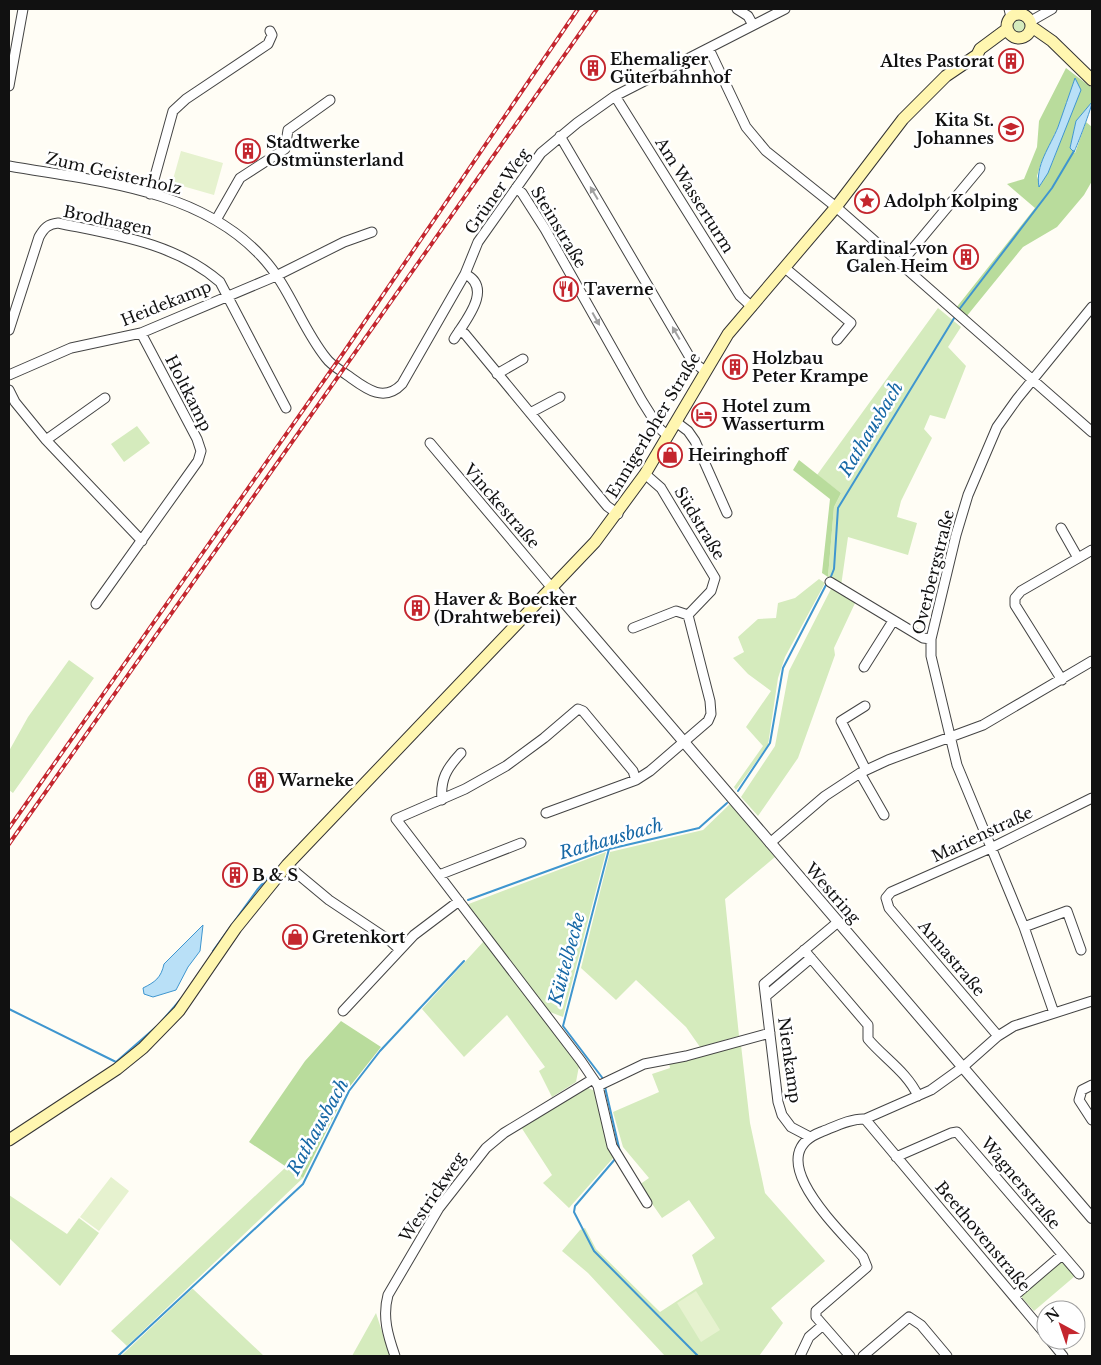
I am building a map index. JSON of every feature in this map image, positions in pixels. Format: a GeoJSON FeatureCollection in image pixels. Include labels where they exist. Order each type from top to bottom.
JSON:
{"type":"FeatureCollection","features":[{"type":"Feature","properties":{"kind":"main road"},"geometry":{"type":"LineString","coordinates":[[1030,28],[1017,38],[1009,32],[1007,22],[1014,12],[1026,16],[1030,28],[1052,41],[1065,56],[1092,80]]}},
{"type":"Feature","properties":{"kind":"main road","name":"Ennigerloher Straße"},"geometry":{"type":"LineString","coordinates":[[9,1140],[111,1073],[161,1030],[194,992],[236,928],[287,865],[552,588],[618,514],[645,474],[728,334],[836,207],[902,119],[946,76],[983,53],[1009,32]]}},
{"type":"Feature","properties":{"kind":"street"},"geometry":{"type":"LineString","coordinates":[[9,86],[22,9]]}},
{"type":"Feature","properties":{"kind":"street"},"geometry":{"type":"LineString","coordinates":[[737,9],[748,16],[753,25]]}},
{"type":"Feature","properties":{"kind":"street","name":"Grüner Weg"},"geometry":{"type":"LineString","coordinates":[[276,276],[328,360],[365,388],[382,394],[395,390],[402,384],[465,274],[478,242],[535,161],[560,136],[616,96],[785,9]]}},
{"type":"Feature","properties":{"kind":"street"},"geometry":{"type":"LineString","coordinates":[[1030,28],[1052,9]]}},
{"type":"Feature","properties":{"kind":"street"},"geometry":{"type":"LineString","coordinates":[[150,194],[173,111],[186,99],[268,44],[272,35],[270,31]]}},
{"type":"Feature","properties":{"kind":"street"},"geometry":{"type":"LineString","coordinates":[[709,49],[746,127],[755,140],[836,207],[1034,379],[1092,432]]}},
{"type":"Feature","properties":{"kind":"street","name":"Am Wasserturm"},"geometry":{"type":"LineString","coordinates":[[616,96],[740,296],[752,307]]}},
{"type":"Feature","properties":{"kind":"street"},"geometry":{"type":"LineString","coordinates":[[216,220],[240,178],[285,149],[288,130],[330,100]]}},
{"type":"Feature","properties":{"kind":"street"},"geometry":{"type":"LineString","coordinates":[[560,136],[692,361],[705,371]]}},
{"type":"Feature","properties":{"kind":"street","name":"Zum Geisterholz"},"geometry":{"type":"LineString","coordinates":[[9,166],[150,194],[187,206],[216,220],[246,241],[262,257],[276,276]]}},
{"type":"Feature","properties":{"kind":"street"},"geometry":{"type":"LineString","coordinates":[[900,264],[980,168]]}},
{"type":"Feature","properties":{"kind":"street","name":"Steinstraße"},"geometry":{"type":"LineString","coordinates":[[516,188],[522,193],[545,229],[646,408],[659,428],[668,436]]}},
{"type":"Feature","properties":{"kind":"street","name":"Brodhagen"},"geometry":{"type":"LineString","coordinates":[[9,330],[39,237],[44,229],[51,224],[58,223],[140,241],[166,250],[203,267],[220,282],[228,294]]}},
{"type":"Feature","properties":{"kind":"street","name":"Heidekamp"},"geometry":{"type":"LineString","coordinates":[[9,375],[71,348],[141,333],[228,294],[276,276],[329,249],[372,232]]}},
{"type":"Feature","properties":{"kind":"street"},"geometry":{"type":"LineString","coordinates":[[785,268],[851,323],[837,340]]}},
{"type":"Feature","properties":{"kind":"street"},"geometry":{"type":"LineString","coordinates":[[454,339],[479,297],[477,286],[472,277],[465,274]]}},
{"type":"Feature","properties":{"kind":"street"},"geometry":{"type":"LineString","coordinates":[[228,294],[286,408]]}},
{"type":"Feature","properties":{"kind":"street","name":"Overbergstraße"},"geometry":{"type":"LineString","coordinates":[[1054,1013],[1024,927],[993,847],[957,765],[949,738],[931,656],[931,639],[956,535],[982,459],[997,427],[1092,307]]}},
{"type":"Feature","properties":{"kind":"street"},"geometry":{"type":"LineString","coordinates":[[459,330],[465,334],[607,506],[618,514]]}},
{"type":"Feature","properties":{"kind":"street","name":"Holtkamp"},"geometry":{"type":"LineString","coordinates":[[96,604],[198,461],[201,451],[141,333]]}},
{"type":"Feature","properties":{"kind":"street"},"geometry":{"type":"LineString","coordinates":[[497,374],[524,359]]}},
{"type":"Feature","properties":{"kind":"street"},"geometry":{"type":"LineString","coordinates":[[9,390],[15,402],[46,440],[142,541]]}},
{"type":"Feature","properties":{"kind":"street"},"geometry":{"type":"LineString","coordinates":[[530,413],[560,397]]}},
{"type":"Feature","properties":{"kind":"street"},"geometry":{"type":"LineString","coordinates":[[46,440],[105,398]]}},
{"type":"Feature","properties":{"kind":"street"},"geometry":{"type":"LineString","coordinates":[[676,422],[688,431],[694,441],[727,513]]}},
{"type":"Feature","properties":{"kind":"street","name":"Vinckestraße"},"geometry":{"type":"LineString","coordinates":[[430,443],[552,588]]}},
{"type":"Feature","properties":{"kind":"street","name":"Südstraße"},"geometry":{"type":"LineString","coordinates":[[645,474],[661,488],[715,578],[711,591],[688,615]]}},
{"type":"Feature","properties":{"kind":"street"},"geometry":{"type":"LineString","coordinates":[[1061,528],[1078,558]]}},
{"type":"Feature","properties":{"kind":"street"},"geometry":{"type":"LineString","coordinates":[[1062,680],[1015,605],[1016,598],[1021,591],[1092,550]]}},
{"type":"Feature","properties":{"kind":"street"},"geometry":{"type":"LineString","coordinates":[[830,582],[923,638],[931,639]]}},
{"type":"Feature","properties":{"kind":"street","name":"Westring"},"geometry":{"type":"LineString","coordinates":[[552,588],[1092,1218]]}},
{"type":"Feature","properties":{"kind":"street"},"geometry":{"type":"LineString","coordinates":[[546,813],[636,780],[650,771],[708,722],[711,714],[710,701],[688,615],[676,611],[633,628]]}},
{"type":"Feature","properties":{"kind":"street"},"geometry":{"type":"LineString","coordinates":[[864,667],[893,620]]}},
{"type":"Feature","properties":{"kind":"street"},"geometry":{"type":"LineString","coordinates":[[770,843],[825,796],[863,772],[983,725],[1092,661]]}},
{"type":"Feature","properties":{"kind":"street"},"geometry":{"type":"LineString","coordinates":[[866,706],[841,721],[884,815]]}},
{"type":"Feature","properties":{"kind":"street"},"geometry":{"type":"LineString","coordinates":[[636,780],[633,771],[583,712],[578,709],[521,756],[442,800],[396,819],[595,1083],[612,1146],[647,1203]]}},
{"type":"Feature","properties":{"kind":"street"},"geometry":{"type":"LineString","coordinates":[[442,800],[441,787],[443,775],[461,754]]}},
{"type":"Feature","properties":{"kind":"street","name":"Marienstraße"},"geometry":{"type":"LineString","coordinates":[[886,898],[891,892],[993,847],[1092,798]]}},
{"type":"Feature","properties":{"kind":"street"},"geometry":{"type":"LineString","coordinates":[[439,875],[521,843]]}},
{"type":"Feature","properties":{"kind":"street"},"geometry":{"type":"LineString","coordinates":[[287,865],[329,900],[389,940],[399,949]]}},
{"type":"Feature","properties":{"kind":"street","name":"Annastraße"},"geometry":{"type":"LineString","coordinates":[[886,898],[889,908],[998,1036]]}},
{"type":"Feature","properties":{"kind":"street"},"geometry":{"type":"LineString","coordinates":[[343,1011],[399,949],[459,901]]}},
{"type":"Feature","properties":{"kind":"street"},"geometry":{"type":"LineString","coordinates":[[1024,927],[1067,911],[1081,950]]}},
{"type":"Feature","properties":{"kind":"street","name":"Nienkamp"},"geometry":{"type":"LineString","coordinates":[[810,1137],[791,1127],[782,1114],[778,1102],[764,984],[838,922]]}},
{"type":"Feature","properties":{"kind":"street"},"geometry":{"type":"LineString","coordinates":[[804,950],[868,1025],[868,1039],[883,1057],[890,1060],[914,1088],[918,1096]]}},
{"type":"Feature","properties":{"kind":"street","name":"Nienkamp"},"geometry":{"type":"LineString","coordinates":[[766,996],[811,958]]}},
{"type":"Feature","properties":{"kind":"street"},"geometry":{"type":"LineString","coordinates":[[850,1356],[816,1317],[816,1311],[867,1267],[863,1257],[807,1191],[800,1177],[799,1156],[810,1137],[854,1120],[865,1119],[938,1086],[963,1068],[998,1036],[1014,1026],[1092,1001]]}},
{"type":"Feature","properties":{"kind":"street","name":"Westrickweg"},"geometry":{"type":"LineString","coordinates":[[395,1356],[385,1320],[388,1296],[454,1188],[475,1159],[498,1138],[595,1083],[644,1064],[686,1056],[770,1033]]}},
{"type":"Feature","properties":{"kind":"street"},"geometry":{"type":"LineString","coordinates":[[1092,1085],[1082,1090],[1079,1100],[1092,1120]]}},
{"type":"Feature","properties":{"kind":"street","name":"Beethovenstraße"},"geometry":{"type":"LineString","coordinates":[[865,1119],[1036,1323]]}},
{"type":"Feature","properties":{"kind":"street","name":"Wagnerstraße"},"geometry":{"type":"LineString","coordinates":[[896,1158],[951,1132],[957,1132],[1079,1274]]}},
{"type":"Feature","properties":{"kind":"street"},"geometry":{"type":"LineString","coordinates":[[1014,1296],[1062,1255]]}},
{"type":"Feature","properties":{"kind":"street"},"geometry":{"type":"LineString","coordinates":[[863,1356],[909,1317],[921,1325],[948,1356]]}},
{"type":"Feature","properties":{"kind":"street"},"geometry":{"type":"LineString","coordinates":[[800,1356],[809,1337],[823,1325]]}},
{"type":"Feature","properties":{"kind":"green space"},"geometry":{"type":"Polygon","coordinates":[[[1016,18],[1022,18],[1027,23],[1025,32],[1016,34],[1011,29],[1011,23],[1016,18]]]}},
{"type":"Feature","properties":{"kind":"green space"},"geometry":{"type":"Polygon","coordinates":[[[1066,68],[1092,88],[1092,102],[1076,121],[1070,148],[1075,153],[1086,122],[1092,127],[1092,181],[1084,195],[1057,227],[1023,247],[966,317],[956,308],[1035,208],[1007,184],[1024,179],[1037,147],[1039,121],[1066,68]],[[1075,78],[1058,127],[1041,163],[1037,176],[1040,186],[1058,147],[1075,78]]]}},
{"type":"Feature","properties":{"kind":"green space"},"geometry":{"type":"Polygon","coordinates":[[[181,151],[223,163],[214,195],[172,183],[181,151]]]}},
{"type":"Feature","properties":{"kind":"green space"},"geometry":{"type":"Polygon","coordinates":[[[938,308],[961,327],[948,347],[966,366],[945,419],[930,415],[924,429],[932,438],[901,501],[897,517],[917,523],[908,555],[848,537],[841,586],[828,577],[834,507],[841,493],[817,475],[938,308]]]}},
{"type":"Feature","properties":{"kind":"green space"},"geometry":{"type":"Polygon","coordinates":[[[137,426],[150,443],[124,462],[111,444],[137,426]]]}},
{"type":"Feature","properties":{"kind":"green space"},"geometry":{"type":"Polygon","coordinates":[[[799,460],[841,493],[834,507],[828,577],[822,573],[830,499],[793,470],[799,460]]]}},
{"type":"Feature","properties":{"kind":"green space"},"geometry":{"type":"Polygon","coordinates":[[[819,579],[825,583],[785,657],[778,678],[768,745],[736,790],[734,787],[763,746],[746,727],[771,691],[748,674],[733,658],[744,652],[738,637],[758,619],[776,618],[778,603],[795,598],[819,579]]]}},
{"type":"Feature","properties":{"kind":"green space"},"geometry":{"type":"Polygon","coordinates":[[[832,587],[856,601],[834,648],[835,655],[798,758],[758,816],[741,797],[775,746],[789,671],[832,587]]]}},
{"type":"Feature","properties":{"kind":"green space"},"geometry":{"type":"Polygon","coordinates":[[[69,660],[94,678],[13,793],[9,790],[9,751],[28,717],[69,660]]]}},
{"type":"Feature","properties":{"kind":"green space"},"geometry":{"type":"Polygon","coordinates":[[[730,804],[775,857],[725,899],[739,1036],[700,1047],[686,1027],[636,980],[616,1000],[581,968],[610,852],[703,830],[730,804]]]}},
{"type":"Feature","properties":{"kind":"green space"},"geometry":{"type":"Polygon","coordinates":[[[606,852],[563,1017],[550,1012],[466,905],[606,852]]]}},
{"type":"Feature","properties":{"kind":"green space"},"geometry":{"type":"Polygon","coordinates":[[[484,941],[579,1066],[576,1082],[552,1097],[539,1071],[545,1067],[507,1015],[464,1057],[422,1009],[484,941]]]}},
{"type":"Feature","properties":{"kind":"green space"},"geometry":{"type":"Polygon","coordinates":[[[341,1021],[381,1047],[347,1090],[303,1178],[249,1142],[305,1061],[341,1021]]]}},
{"type":"Feature","properties":{"kind":"green space"},"geometry":{"type":"Polygon","coordinates":[[[741,1045],[750,1123],[765,1193],[825,1261],[771,1308],[783,1323],[759,1356],[665,1356],[588,1273],[562,1251],[580,1230],[585,1228],[596,1249],[660,1312],[703,1284],[692,1255],[715,1238],[689,1200],[662,1218],[639,1185],[649,1178],[623,1147],[613,1112],[659,1092],[652,1074],[670,1068],[669,1063],[741,1045]]]}},
{"type":"Feature","properties":{"kind":"green space"},"geometry":{"type":"Polygon","coordinates":[[[588,1088],[595,1091],[614,1157],[569,1208],[543,1183],[552,1175],[521,1127],[588,1088]]]}},
{"type":"Feature","properties":{"kind":"green space"},"geometry":{"type":"Polygon","coordinates":[[[286,1167],[303,1178],[127,1346],[111,1331],[286,1167]]]}},
{"type":"Feature","properties":{"kind":"green space"},"geometry":{"type":"Polygon","coordinates":[[[111,1177],[129,1191],[99,1231],[80,1217],[111,1177]]]}},
{"type":"Feature","properties":{"kind":"green space"},"geometry":{"type":"Polygon","coordinates":[[[9,1195],[67,1234],[79,1218],[99,1233],[60,1286],[9,1238],[9,1195]]]}},
{"type":"Feature","properties":{"kind":"green space"},"geometry":{"type":"Polygon","coordinates":[[[1058,1262],[1063,1262],[1075,1276],[1047,1300],[1036,1300],[1036,1309],[1034,1311],[1022,1298],[1022,1292],[1058,1262]]]}},
{"type":"Feature","properties":{"kind":"green space"},"geometry":{"type":"Polygon","coordinates":[[[193,1289],[264,1356],[121,1356],[193,1289]]]}},
{"type":"Feature","properties":{"kind":"green space"},"geometry":{"type":"Polygon","coordinates":[[[696,1291],[720,1330],[701,1342],[677,1303],[696,1291]]]}},
{"type":"Feature","properties":{"kind":"green space"},"geometry":{"type":"Polygon","coordinates":[[[376,1313],[390,1356],[352,1356],[376,1313]]]}},
{"type":"Feature","properties":{"kind":"water"},"geometry":{"type":"Polygon","coordinates":[[[1075,78],[1081,90],[1048,173],[1039,187],[1038,179],[1041,164],[1058,127],[1075,78]]]}},
{"type":"Feature","properties":{"kind":"water"},"geometry":{"type":"Polygon","coordinates":[[[1092,102],[1074,152],[1070,148],[1076,121],[1092,102]]]}},
{"type":"Feature","properties":{"kind":"water"},"geometry":{"type":"Polygon","coordinates":[[[203,925],[200,951],[188,967],[176,990],[153,997],[144,994],[143,988],[157,979],[164,964],[203,925]]]}},
{"type":"Feature","properties":{"kind":"waterway","name":"Rathausbach"},"geometry":{"type":"LineString","coordinates":[[958,311],[1052,188],[1074,151]]}},
{"type":"Feature","properties":{"kind":"waterway","name":"Rathausbach"},"geometry":{"type":"LineString","coordinates":[[830,579],[834,569],[838,508],[956,315]]}},
{"type":"Feature","properties":{"kind":"waterway","name":"Rathausbach"},"geometry":{"type":"LineString","coordinates":[[738,791],[770,743],[783,668],[827,583]]}},
{"type":"Feature","properties":{"kind":"waterway","name":"Rathausbach"},"geometry":{"type":"LineString","coordinates":[[468,900],[605,850],[699,828],[727,803]]}},
{"type":"Feature","properties":{"kind":"waterway","name":"Küttelbecke"},"geometry":{"type":"LineString","coordinates":[[604,1080],[563,1026],[609,849]]}},
{"type":"Feature","properties":{"kind":"waterway"},"geometry":{"type":"LineString","coordinates":[[213,951],[257,890],[276,868]]}},
{"type":"Feature","properties":{"kind":"waterway","name":"Rathausbach"},"geometry":{"type":"LineString","coordinates":[[118,1356],[303,1184],[349,1091],[380,1051],[464,961]]}},
{"type":"Feature","properties":{"kind":"waterway"},"geometry":{"type":"LineString","coordinates":[[161,1022],[181,999]]}},
{"type":"Feature","properties":{"kind":"waterway"},"geometry":{"type":"LineString","coordinates":[[9,1009],[116,1062],[156,1027]]}},
{"type":"Feature","properties":{"kind":"waterway","name":"Küttelbecke"},"geometry":{"type":"LineString","coordinates":[[605,1087],[620,1152]]}},
{"type":"Feature","properties":{"kind":"waterway","name":"Küttelbecke"},"geometry":{"type":"LineString","coordinates":[[616,1158],[575,1206],[574,1212],[594,1251],[698,1356]]}},
{"type":"Feature","properties":{"kind":"railway"},"geometry":{"type":"LineString","coordinates":[[9,828],[344,352],[578,9]]}},
{"type":"Feature","properties":{"kind":"railway"},"geometry":{"type":"LineString","coordinates":[[9,844],[597,9]]}},
{"type":"Feature","properties":{"kind":"place","name":"Altes Pastorat"},"geometry":{"type":"Point","coordinates":[1011,61]}},
{"type":"Feature","properties":{"kind":"place","name":"Ehemaliger Güterbahnhof"},"geometry":{"type":"Point","coordinates":[593,68]}},
{"type":"Feature","properties":{"kind":"place","name":"Kita St. Johannes"},"geometry":{"type":"Point","coordinates":[1011,129]}},
{"type":"Feature","properties":{"kind":"place","name":"Stadtwerke Ostmünsterland"},"geometry":{"type":"Point","coordinates":[248,151]}},
{"type":"Feature","properties":{"kind":"place","name":"Adolph Kolping"},"geometry":{"type":"Point","coordinates":[867,201]}},
{"type":"Feature","properties":{"kind":"place","name":"Kardinal-von Galen Heim"},"geometry":{"type":"Point","coordinates":[966,257]}},
{"type":"Feature","properties":{"kind":"place","name":"Taverne"},"geometry":{"type":"Point","coordinates":[566,289]}},
{"type":"Feature","properties":{"kind":"place","name":"Holzbau Peter Krampe"},"geometry":{"type":"Point","coordinates":[735,367]}},
{"type":"Feature","properties":{"kind":"place","name":"Hotel zum Wasserturm"},"geometry":{"type":"Point","coordinates":[704,415]}},
{"type":"Feature","properties":{"kind":"place","name":"Heiringhoff"},"geometry":{"type":"Point","coordinates":[670,455]}},
{"type":"Feature","properties":{"kind":"place","name":"Haver & Boecker (Drahtweberei)"},"geometry":{"type":"Point","coordinates":[417,608]}},
{"type":"Feature","properties":{"kind":"place","name":"Warneke"},"geometry":{"type":"Point","coordinates":[261,780]}},
{"type":"Feature","properties":{"kind":"place","name":"B & S"},"geometry":{"type":"Point","coordinates":[235,875]}},
{"type":"Feature","properties":{"kind":"place","name":"Gretenkort"},"geometry":{"type":"Point","coordinates":[295,937]}}]}
